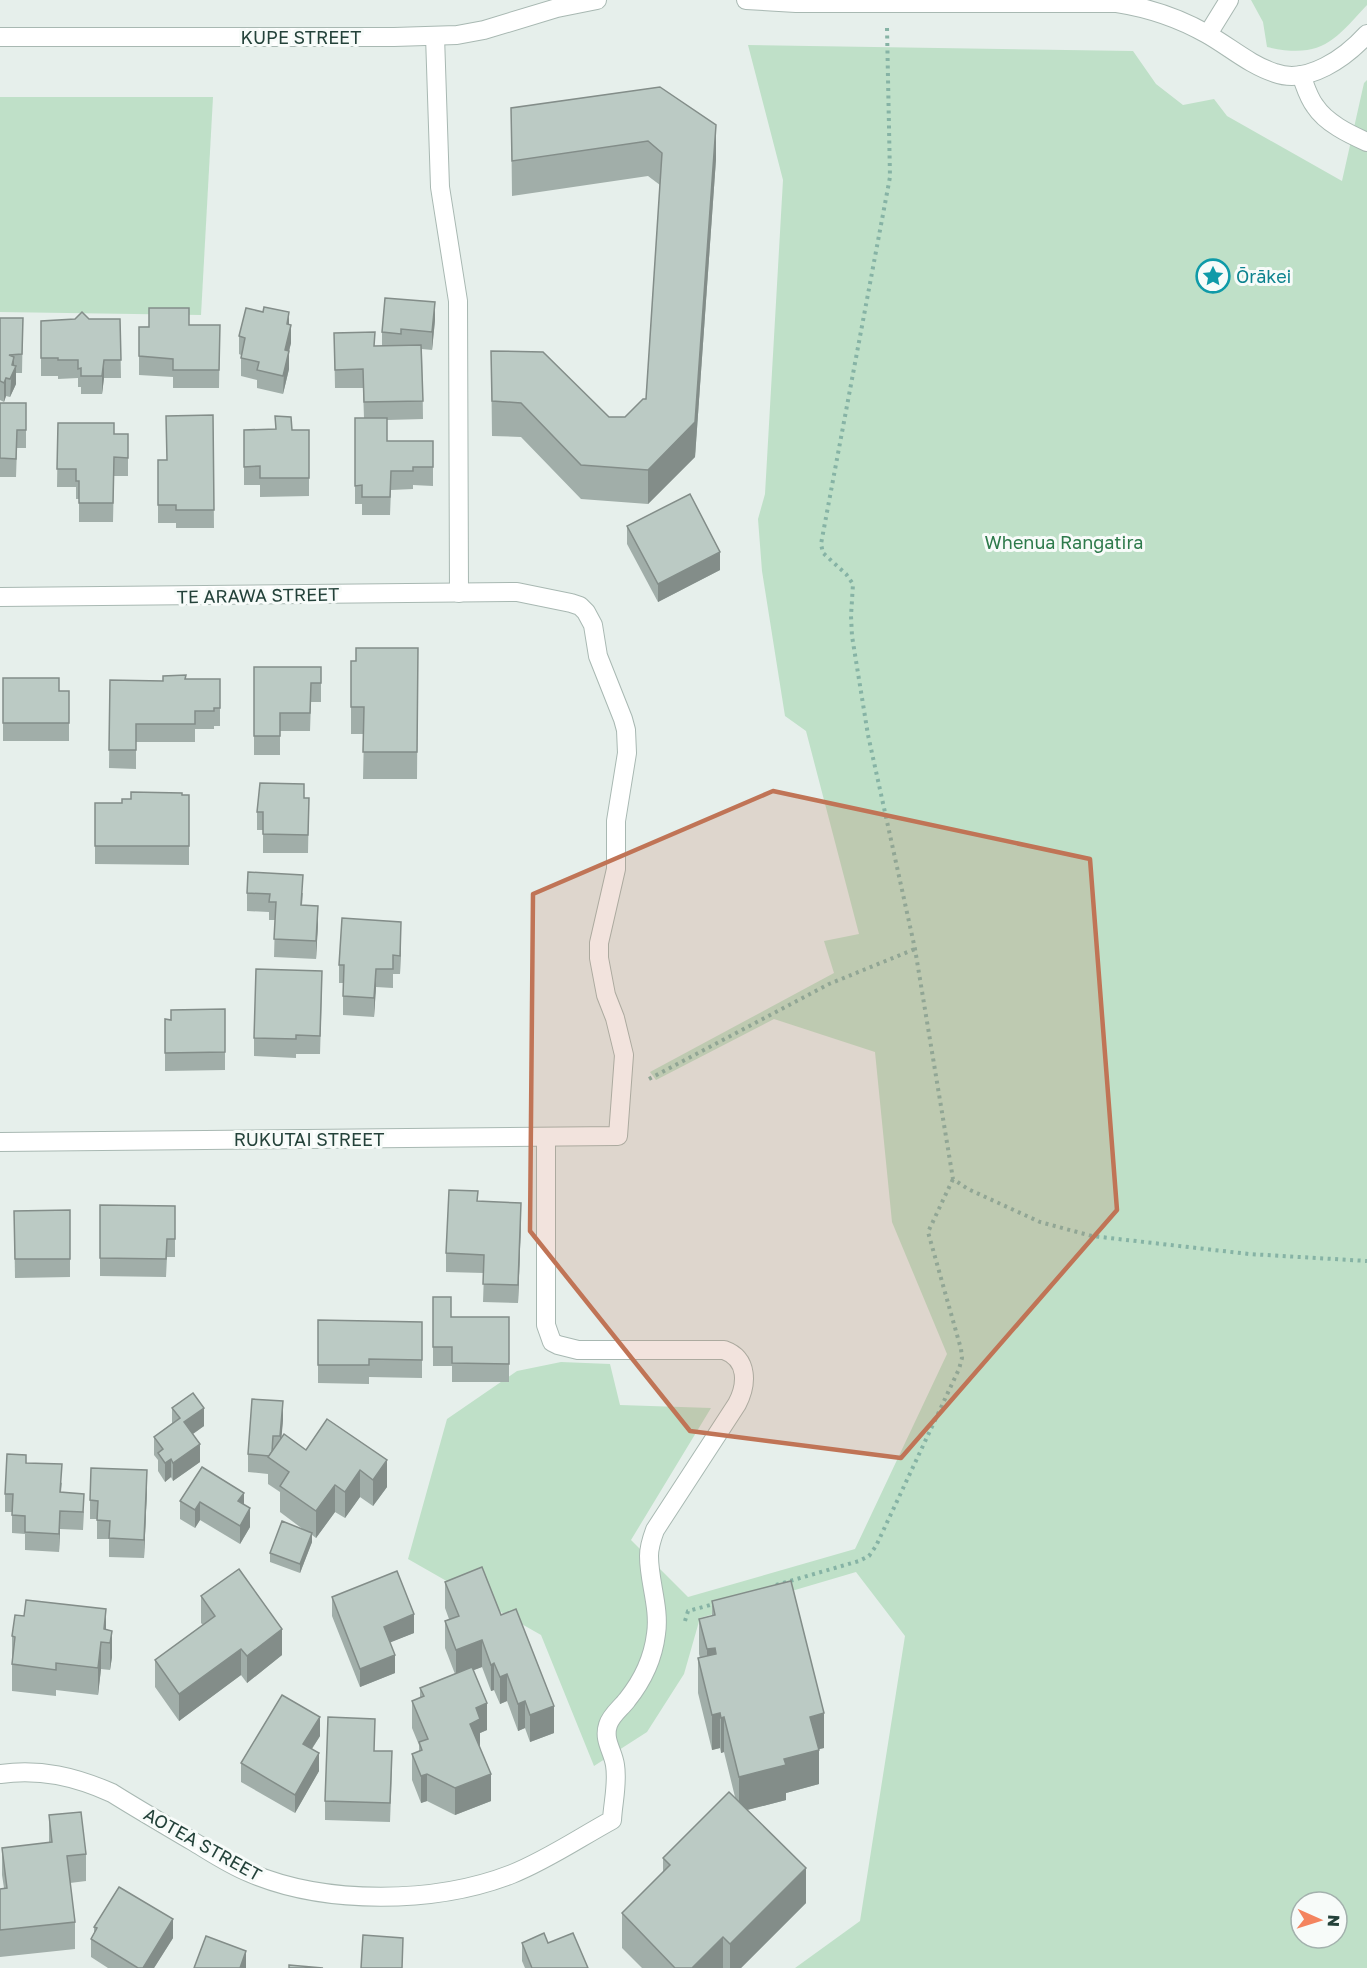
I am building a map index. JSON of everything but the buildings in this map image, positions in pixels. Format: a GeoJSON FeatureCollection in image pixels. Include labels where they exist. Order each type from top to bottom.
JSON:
{"type":"FeatureCollection","features":[{"type":"Feature","properties":{"kind":"street","name":"KUPE STREET"},"geometry":{"type":"LineString","coordinates":[[0,38],[435,36],[484,30],[557,8],[597,0]]}},
{"type":"Feature","properties":{"kind":"street"},"geometry":{"type":"LineString","coordinates":[[746,0],[796,3],[1117,3],[1138,6],[1182,21],[1208,34],[1254,64],[1275,74],[1288,76],[1301,75],[1320,69],[1356,46],[1367,34]]}},
{"type":"Feature","properties":{"kind":"street"},"geometry":{"type":"LineString","coordinates":[[1208,34],[1229,0]]}},
{"type":"Feature","properties":{"kind":"street"},"geometry":{"type":"LineString","coordinates":[[435,36],[440,186],[458,301],[459,593]]}},
{"type":"Feature","properties":{"kind":"street"},"geometry":{"type":"LineString","coordinates":[[1301,75],[1314,106],[1323,116],[1346,132],[1367,141]]}},
{"type":"Feature","properties":{"kind":"street","name":"TE ARAWA STREET"},"geometry":{"type":"LineString","coordinates":[[0,597],[516,592],[580,606],[593,626],[598,656],[626,730],[627,753],[615,821],[616,869],[603,923],[599,958],[606,995],[623,1045],[624,1067],[618,1136]]}},
{"type":"Feature","properties":{"kind":"street","name":"RUKUTAI STREET"},"geometry":{"type":"LineString","coordinates":[[0,1142],[618,1136]]}},
{"type":"Feature","properties":{"kind":"street","name":"AOTEA STREET"},"geometry":{"type":"LineString","coordinates":[[0,1774],[48,1773],[88,1783],[112,1793],[248,1872],[294,1887],[351,1895],[413,1895],[461,1889],[490,1882],[541,1861],[612,1820],[616,1778],[615,1763],[607,1742],[608,1723],[638,1685],[649,1666],[657,1630],[649,1557],[650,1545],[655,1530],[737,1404],[745,1384],[745,1373],[737,1358],[724,1350],[578,1350],[552,1342],[546,1325],[546,1137]]}},
{"type":"Feature","properties":{"kind":"path"},"geometry":{"type":"LineString","coordinates":[[765,1588],[859,1561],[869,1556],[876,1546],[959,1369],[962,1358],[928,1232],[953,1179],[915,949],[868,735],[852,636],[853,584],[851,578],[823,553],[821,544],[890,177],[886,3]]}},
{"type":"Feature","properties":{"kind":"path"},"geometry":{"type":"LineString","coordinates":[[645,1081],[829,984],[915,949]]}},
{"type":"Feature","properties":{"kind":"path"},"geometry":{"type":"LineString","coordinates":[[953,1179],[968,1189],[1040,1222],[1092,1236],[1249,1254],[1367,1261]]}},
{"type":"Feature","properties":{"kind":"path"},"geometry":{"type":"LineString","coordinates":[[683,1628],[688,1611],[721,1601]]}},
{"type":"Feature","properties":{"kind":"highlighted area"},"geometry":{"type":"Polygon","coordinates":[[[773,791],[1090,859],[1117,1210],[901,1458],[690,1431],[530,1231],[533,894],[773,791]]]}},
{"type":"Feature","properties":{"kind":"green space"},"geometry":{"type":"Polygon","coordinates":[[[1251,0],[1367,0],[1367,5],[1335,38],[1313,49],[1301,51],[1267,47],[1263,22],[1251,0]]]}},
{"type":"Feature","properties":{"kind":"green space","name":"Whenua Rangatira"},"geometry":{"type":"Polygon","coordinates":[[[748,45],[1133,51],[1156,84],[1183,105],[1214,99],[1227,116],[1342,181],[1364,83],[1367,80],[1367,1968],[795,1968],[860,1921],[905,1636],[856,1572],[700,1618],[684,1674],[647,1732],[594,1766],[541,1635],[408,1559],[447,1419],[517,1371],[561,1362],[610,1364],[620,1405],[711,1408],[631,1540],[688,1597],[855,1549],[947,1354],[892,1222],[875,1052],[774,1019],[656,1080],[650,1072],[834,973],[824,941],[859,934],[806,731],[785,716],[762,571],[758,519],[765,494],[783,180],[748,45]]]}},
{"type":"Feature","properties":{"kind":"green space"},"geometry":{"type":"Polygon","coordinates":[[[0,97],[213,97],[201,315],[0,312],[0,97]]]}},
{"type":"Feature","properties":{"kind":"place","name":"Ōrākei"},"geometry":{"type":"Point","coordinates":[1213,276]}}]}
